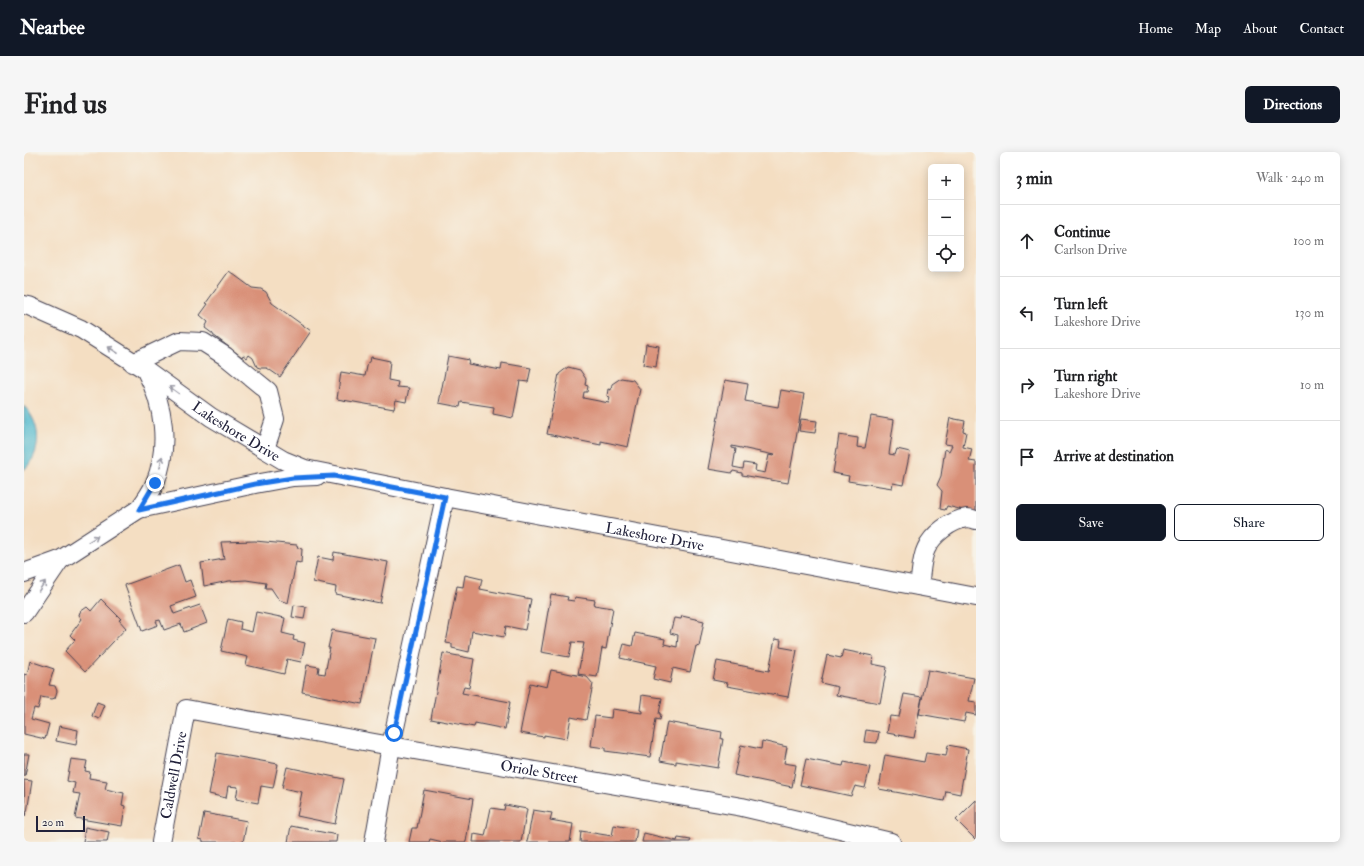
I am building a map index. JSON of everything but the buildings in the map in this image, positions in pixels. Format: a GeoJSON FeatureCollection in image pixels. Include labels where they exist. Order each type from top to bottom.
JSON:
{"type":"FeatureCollection","features":[{"type":"Feature","properties":{"kind":"street","name":"Lakeshore Drive"},"geometry":{"type":"LineString","coordinates":[[26,304],[81,330],[140,367],[211,417],[282,460],[305,469],[334,476],[976,597]]}},
{"type":"Feature","properties":{"kind":"street"},"geometry":{"type":"LineString","coordinates":[[140,367],[179,341],[203,342],[225,356],[268,391],[274,419],[265,450]]}},
{"type":"Feature","properties":{"kind":"street","name":"Lakeshore Drive"},"geometry":{"type":"LineString","coordinates":[[139,510],[155,483],[163,450],[164,431],[159,401],[153,384],[140,367]]}},
{"type":"Feature","properties":{"kind":"street","name":"Lakeshore Drive"},"geometry":{"type":"LineString","coordinates":[[24,573],[60,560],[139,510],[255,484],[293,478],[334,476]]}},
{"type":"Feature","properties":{"kind":"street"},"geometry":{"type":"LineString","coordinates":[[374,842],[391,746],[445,497]]}},
{"type":"Feature","properties":{"kind":"street"},"geometry":{"type":"LineString","coordinates":[[919,586],[925,550],[932,540],[942,530],[954,523],[968,518],[976,520]]}},
{"type":"Feature","properties":{"kind":"street"},"geometry":{"type":"LineString","coordinates":[[24,613],[60,560]]}},
{"type":"Feature","properties":{"kind":"street","name":"Oriole Street"},"geometry":{"type":"LineString","coordinates":[[186,709],[742,807],[891,842]]}},
{"type":"Feature","properties":{"kind":"street","name":"Caldwell Drive"},"geometry":{"type":"LineString","coordinates":[[161,842],[186,709]]}},
{"type":"Feature","properties":{"kind":"water"},"geometry":{"type":"Polygon","coordinates":[[[24,406],[33,418],[38,439],[32,460],[24,470],[24,406]]]}},
{"type":"Feature","properties":{"kind":"route"},"geometry":{"type":"LineString","coordinates":[[155,483],[152,491],[139,510],[255,484],[293,478],[334,476],[445,497],[394,733]]}}]}
